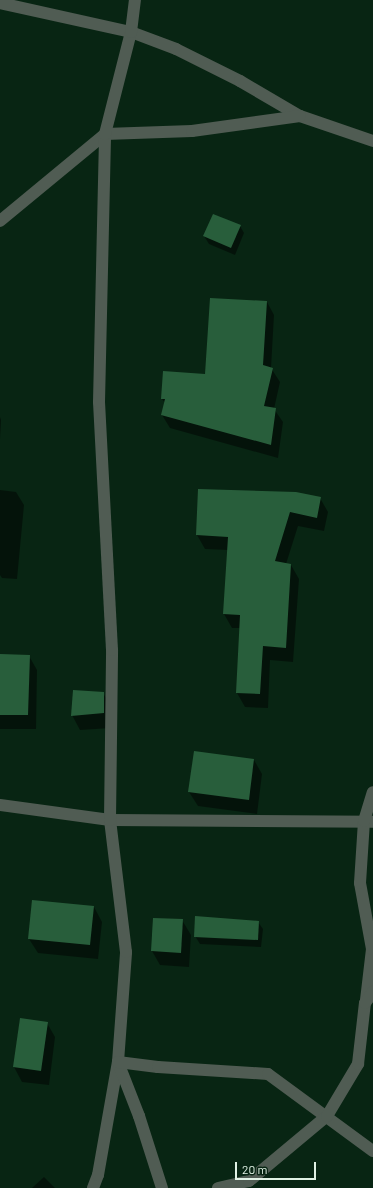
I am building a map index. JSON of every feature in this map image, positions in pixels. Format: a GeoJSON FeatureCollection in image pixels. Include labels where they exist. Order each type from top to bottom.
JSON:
{"type":"FeatureCollection","features":[{"type":"Feature","properties":{"kind":"street"},"geometry":{"type":"LineString","coordinates":[[93,1188],[98,1175],[118,1062],[126,952],[110,820],[112,650],[99,402],[104,134],[131,32],[135,0]]}},
{"type":"Feature","properties":{"kind":"street"},"geometry":{"type":"LineString","coordinates":[[0,3],[131,32],[176,49],[300,116],[373,141]]}},
{"type":"Feature","properties":{"kind":"street"},"geometry":{"type":"LineString","coordinates":[[0,221],[104,134],[192,131],[300,116]]}},
{"type":"Feature","properties":{"kind":"street"},"geometry":{"type":"LineString","coordinates":[[218,1188],[249,1181],[327,1116],[358,1064],[372,949],[360,883],[373,792]]}},
{"type":"Feature","properties":{"kind":"street"},"geometry":{"type":"LineString","coordinates":[[0,805],[110,820],[369,821]]}},
{"type":"Feature","properties":{"kind":"street"},"geometry":{"type":"LineString","coordinates":[[365,1004],[373,992]]}},
{"type":"Feature","properties":{"kind":"street"},"geometry":{"type":"LineString","coordinates":[[118,1062],[158,1067],[268,1074],[373,1151]]}},
{"type":"Feature","properties":{"kind":"street"},"geometry":{"type":"LineString","coordinates":[[118,1062],[139,1116],[162,1188]]}},
{"type":"Feature","properties":{"kind":"building"},"geometry":{"type":"Polygon","coordinates":[[[213,214],[241,225],[231,248],[203,236],[213,214]]]}},
{"type":"Feature","properties":{"kind":"building"},"geometry":{"type":"Polygon","coordinates":[[[210,298],[267,301],[263,365],[273,368],[264,406],[276,408],[271,445],[161,415],[165,399],[161,399],[163,371],[205,374],[210,298]]]}},
{"type":"Feature","properties":{"kind":"building"},"geometry":{"type":"Polygon","coordinates":[[[198,489],[296,492],[321,497],[317,518],[290,512],[275,561],[291,564],[286,648],[263,646],[260,694],[236,693],[240,615],[223,614],[228,537],[196,535],[198,489]]]}},
{"type":"Feature","properties":{"kind":"building"},"geometry":{"type":"Polygon","coordinates":[[[0,654],[30,655],[28,715],[0,715],[0,654]]]}},
{"type":"Feature","properties":{"kind":"building"},"geometry":{"type":"Polygon","coordinates":[[[73,690],[104,692],[104,713],[71,716],[73,690]]]}},
{"type":"Feature","properties":{"kind":"building"},"geometry":{"type":"Polygon","coordinates":[[[194,751],[254,759],[249,800],[188,792],[194,751]]]}},
{"type":"Feature","properties":{"kind":"building"},"geometry":{"type":"Polygon","coordinates":[[[32,900],[94,906],[90,945],[28,939],[32,900]]]}},
{"type":"Feature","properties":{"kind":"building"},"geometry":{"type":"Polygon","coordinates":[[[195,916],[259,921],[258,940],[194,937],[195,916]]]}},
{"type":"Feature","properties":{"kind":"building"},"geometry":{"type":"Polygon","coordinates":[[[153,918],[183,919],[181,953],[151,951],[153,918]]]}},
{"type":"Feature","properties":{"kind":"building"},"geometry":{"type":"Polygon","coordinates":[[[20,1018],[48,1022],[41,1071],[13,1067],[20,1018]]]}}]}
